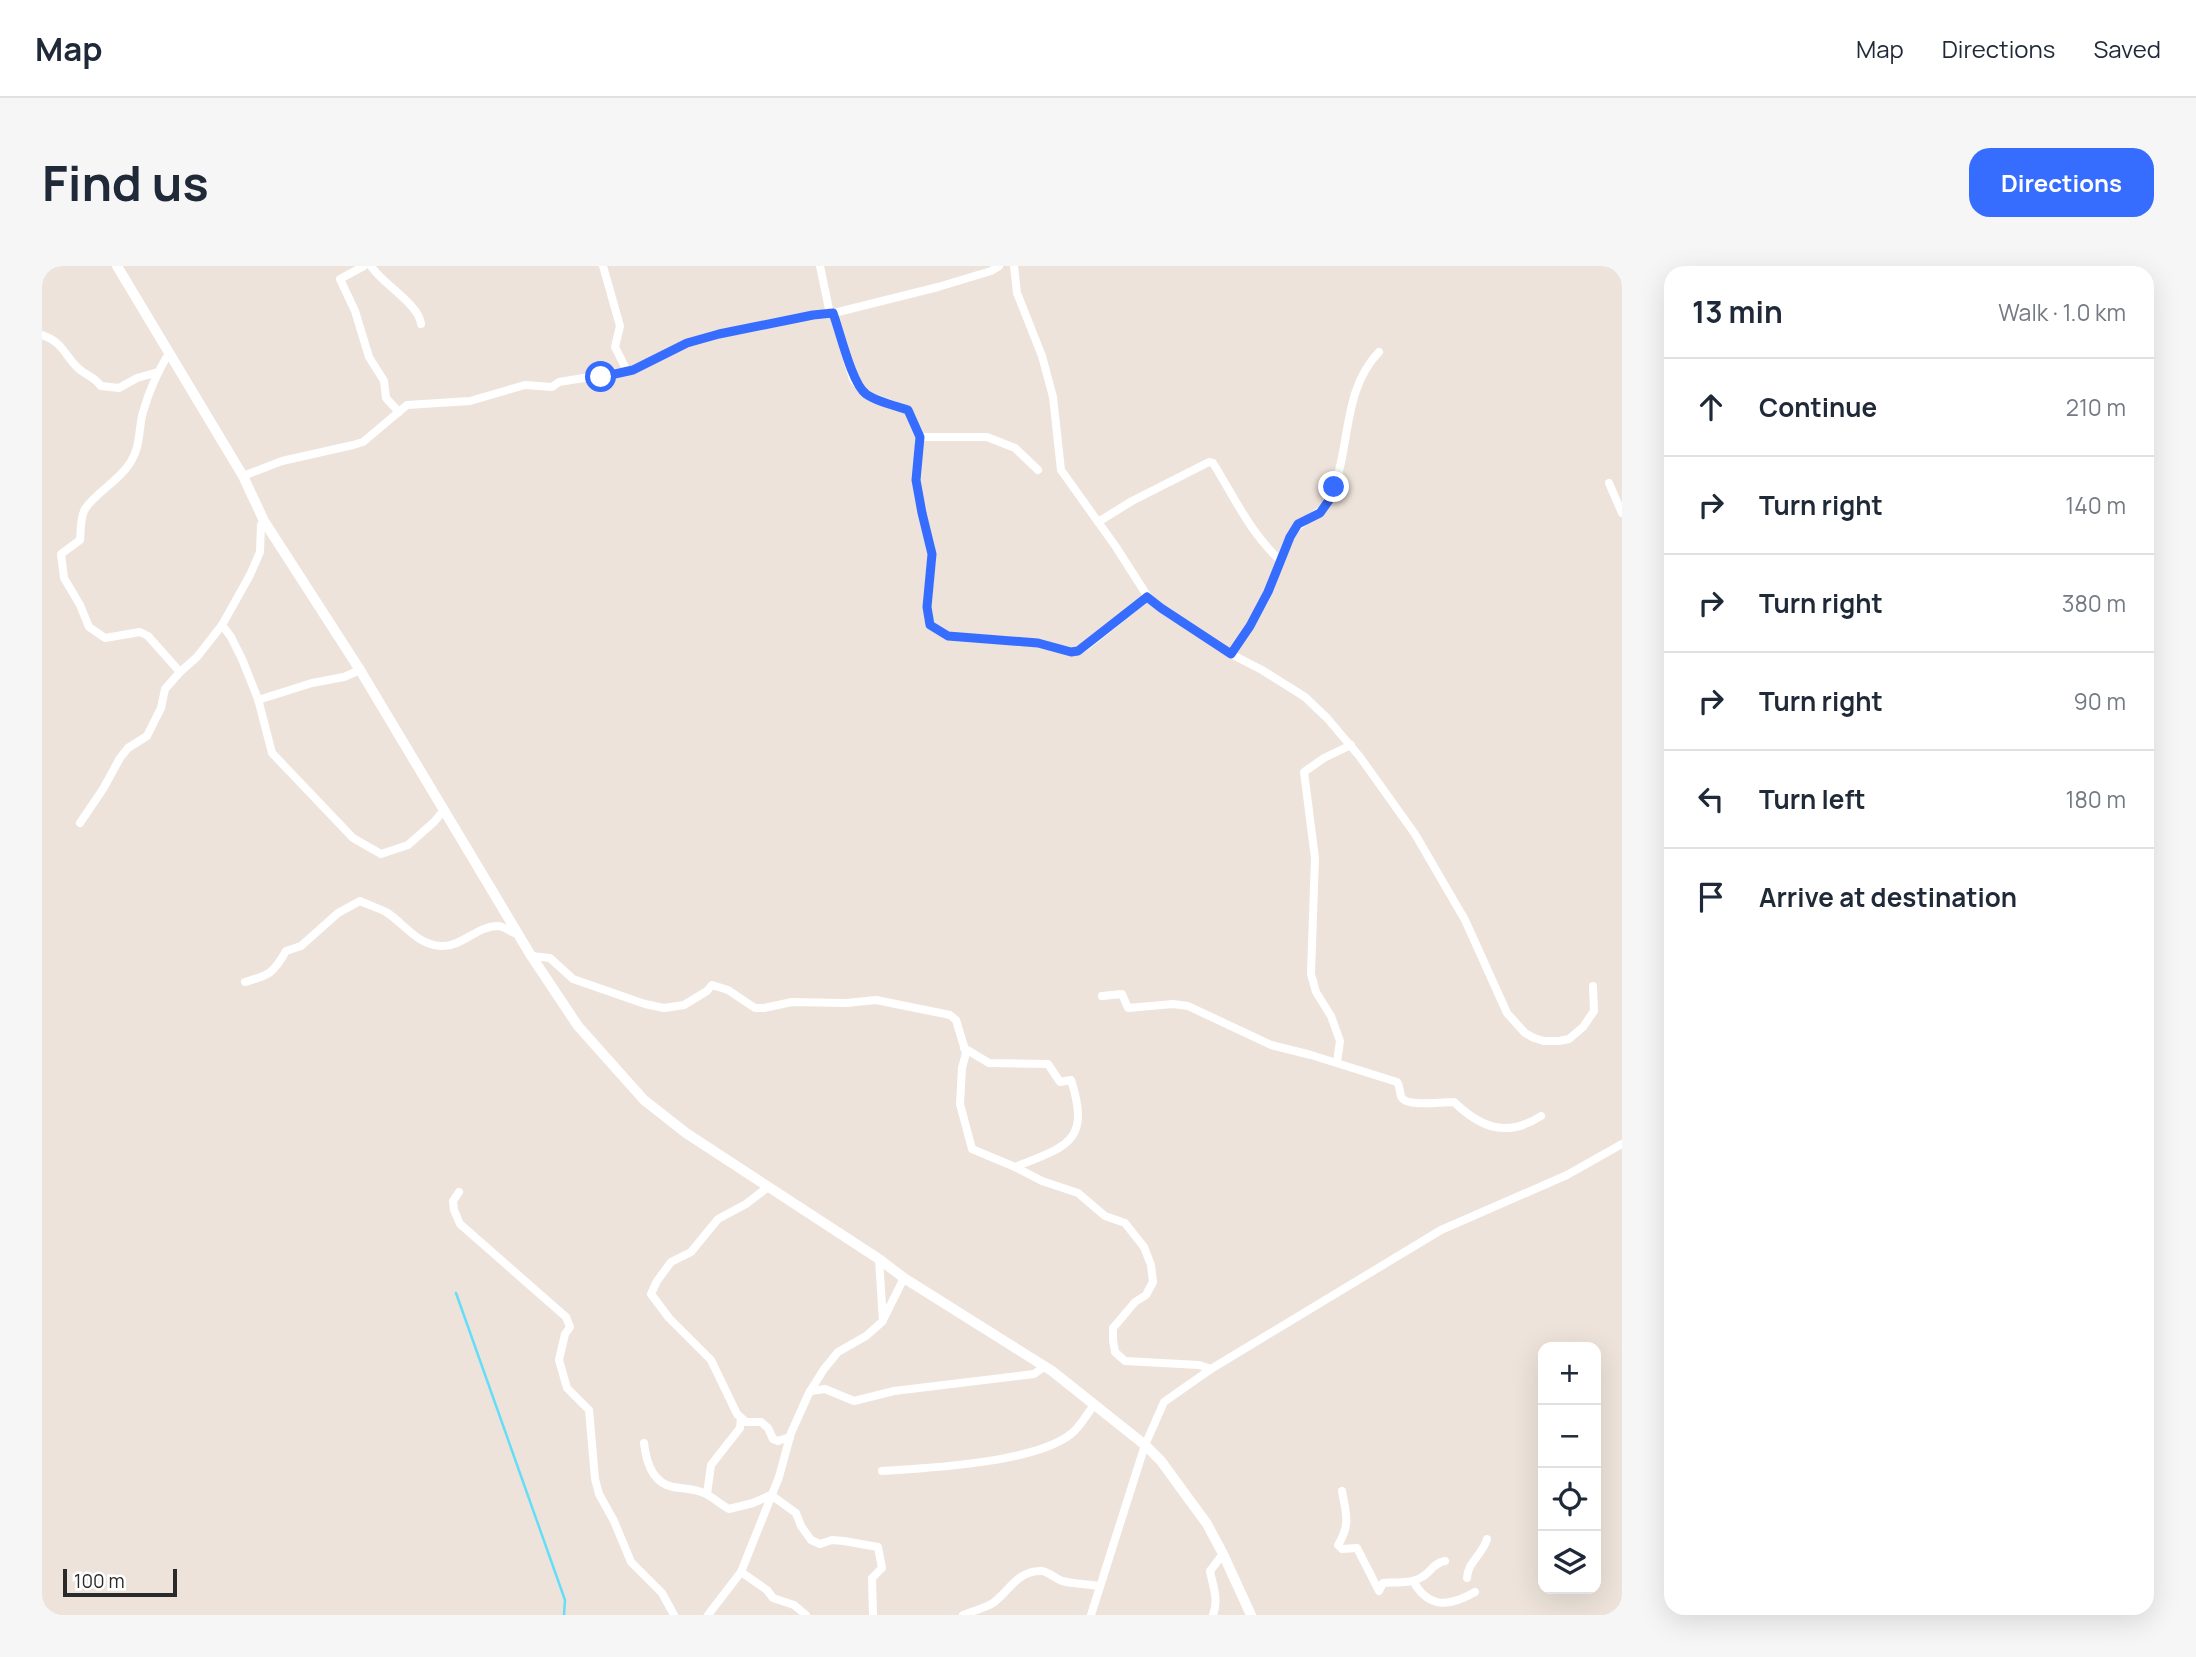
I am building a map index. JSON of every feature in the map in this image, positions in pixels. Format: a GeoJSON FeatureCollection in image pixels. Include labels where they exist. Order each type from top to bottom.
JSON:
{"type":"FeatureCollection","features":[{"type":"Feature","properties":{"kind":"street"},"geometry":{"type":"LineString","coordinates":[[117,266],[243,476],[264,521],[360,670],[518,934],[578,1026],[644,1100],[687,1133],[904,1278],[1044,1367],[1145,1445],[1161,1461],[1207,1524],[1251,1615]]}},
{"type":"Feature","properties":{"kind":"street"},"geometry":{"type":"LineString","coordinates":[[364,266],[340,279],[355,311],[369,357],[384,381],[386,398],[399,412]]}},
{"type":"Feature","properties":{"kind":"street"},"geometry":{"type":"LineString","coordinates":[[371,266],[377,276],[388,282],[418,314],[421,324]]}},
{"type":"Feature","properties":{"kind":"street"},"geometry":{"type":"LineString","coordinates":[[603,266],[620,326],[615,347],[626,371]]}},
{"type":"Feature","properties":{"kind":"street"},"geometry":{"type":"LineString","coordinates":[[820,266],[831,313],[845,348],[853,379],[866,395],[908,410],[920,437],[916,480],[932,554],[927,607],[930,625],[948,636],[1038,643],[1071,652],[1088,645],[1147,597]]}},
{"type":"Feature","properties":{"kind":"street"},"geometry":{"type":"LineString","coordinates":[[243,476],[282,461],[363,442],[407,405],[470,401],[525,385],[552,387],[559,382],[633,370],[687,343],[938,287],[991,271],[999,266]]}},
{"type":"Feature","properties":{"kind":"street"},"geometry":{"type":"LineString","coordinates":[[1014,266],[1017,293],[1042,356],[1053,397],[1061,470],[1147,597],[1231,654],[1305,697],[1351,745],[1415,834],[1465,920],[1507,1013],[1516,1024],[1534,1038],[1559,1041],[1569,1039],[1583,1027],[1594,1011],[1593,986]]}},
{"type":"Feature","properties":{"kind":"street"},"geometry":{"type":"LineString","coordinates":[[42,334],[62,347],[79,370],[93,376],[100,386],[119,387],[158,372]]}},
{"type":"Feature","properties":{"kind":"street"},"geometry":{"type":"LineString","coordinates":[[1231,654],[1268,592],[1298,524],[1320,513],[1332,496],[1355,391],[1379,352]]}},
{"type":"Feature","properties":{"kind":"street"},"geometry":{"type":"LineString","coordinates":[[169,353],[158,372],[143,412],[139,444],[131,462],[117,481],[95,498],[85,510],[80,540],[61,555],[64,578],[80,605],[89,628],[105,638],[140,632],[156,644],[180,671]]}},
{"type":"Feature","properties":{"kind":"street"},"geometry":{"type":"LineString","coordinates":[[920,437],[987,436],[1015,448],[1038,470]]}},
{"type":"Feature","properties":{"kind":"street"},"geometry":{"type":"LineString","coordinates":[[1098,522],[1132,501],[1209,462],[1213,463],[1241,511],[1267,548],[1280,560]]}},
{"type":"Feature","properties":{"kind":"street"},"geometry":{"type":"LineString","coordinates":[[1609,483],[1622,513]]}},
{"type":"Feature","properties":{"kind":"street"},"geometry":{"type":"LineString","coordinates":[[80,824],[120,758],[128,748],[147,736],[161,708],[165,689],[180,671],[197,657],[222,625],[260,552],[261,525],[264,521]]}},
{"type":"Feature","properties":{"kind":"street"},"geometry":{"type":"LineString","coordinates":[[222,625],[242,659],[258,700],[272,753],[353,838],[381,854],[408,845],[444,810]]}},
{"type":"Feature","properties":{"kind":"street"},"geometry":{"type":"LineString","coordinates":[[258,700],[312,683],[344,677],[360,670]]}},
{"type":"Feature","properties":{"kind":"street"},"geometry":{"type":"LineString","coordinates":[[1337,1062],[1340,1041],[1311,974],[1315,868],[1304,772],[1324,758],[1351,745]]}},
{"type":"Feature","properties":{"kind":"street"},"geometry":{"type":"LineString","coordinates":[[245,982],[268,975],[286,951],[301,946],[338,913],[360,901],[386,913],[422,941],[438,946],[452,946],[480,931],[499,926],[518,934]]}},
{"type":"Feature","properties":{"kind":"street"},"geometry":{"type":"LineString","coordinates":[[532,956],[550,958],[573,979],[664,1008],[684,1005],[712,985],[728,990],[755,1008],[792,1002],[846,1003],[876,1000],[950,1015],[956,1020],[966,1053],[962,1068],[960,1104],[972,1149],[1042,1181],[1078,1193],[1105,1216],[1125,1223],[1144,1247],[1151,1265],[1153,1282],[1146,1295],[1135,1302],[1113,1328],[1115,1352],[1125,1361],[1211,1368]]}},
{"type":"Feature","properties":{"kind":"street"},"geometry":{"type":"LineString","coordinates":[[1102,996],[1122,994],[1128,1008],[1173,1004],[1188,1006],[1271,1045],[1337,1062],[1397,1082],[1405,1101],[1414,1104],[1454,1102],[1481,1124],[1516,1127],[1529,1124],[1541,1116]]}},
{"type":"Feature","properties":{"kind":"street"},"geometry":{"type":"LineString","coordinates":[[964,1048],[989,1063],[1048,1064],[1060,1082],[1071,1080],[1077,1099],[1078,1128],[1073,1136],[1056,1150],[1015,1167]]}},
{"type":"Feature","properties":{"kind":"street"},"geometry":{"type":"LineString","coordinates":[[1091,1615],[1145,1445],[1164,1402],[1211,1368],[1441,1230],[1567,1175],[1622,1144]]}},
{"type":"Feature","properties":{"kind":"street"},"geometry":{"type":"LineString","coordinates":[[768,1187],[746,1204],[718,1219],[691,1252],[671,1262],[651,1294],[669,1318],[711,1360],[737,1414],[746,1422],[761,1422],[768,1428],[773,1439],[778,1441],[790,1437]]}},
{"type":"Feature","properties":{"kind":"street"},"geometry":{"type":"LineString","coordinates":[[458,1192],[453,1201],[460,1224],[566,1317],[569,1327],[559,1360],[567,1388],[589,1410],[595,1479],[599,1494],[631,1562],[662,1593],[674,1615]]}},
{"type":"Feature","properties":{"kind":"street"},"geometry":{"type":"LineString","coordinates":[[879,1259],[883,1321]]}},
{"type":"Feature","properties":{"kind":"street"},"geometry":{"type":"LineString","coordinates":[[708,1615],[741,1572],[779,1477],[790,1437],[810,1391],[838,1352],[866,1336],[883,1321],[904,1278]]}},
{"type":"Feature","properties":{"kind":"street"},"geometry":{"type":"LineString","coordinates":[[810,1391],[825,1389],[854,1401],[894,1391],[1034,1374],[1044,1367]]}},
{"type":"Feature","properties":{"kind":"street"},"geometry":{"type":"LineString","coordinates":[[882,1471],[964,1464],[1030,1452],[1072,1434],[1094,1405]]}},
{"type":"Feature","properties":{"kind":"street"},"geometry":{"type":"LineString","coordinates":[[707,1494],[711,1465],[740,1429],[741,1418]]}},
{"type":"Feature","properties":{"kind":"street"},"geometry":{"type":"LineString","coordinates":[[644,1443],[656,1478],[670,1487],[687,1487],[707,1494],[729,1509],[771,1495]]}},
{"type":"Feature","properties":{"kind":"street"},"geometry":{"type":"LineString","coordinates":[[1342,1491],[1347,1532],[1338,1545],[1342,1549],[1357,1548],[1378,1583],[1413,1581],[1422,1578],[1436,1564],[1445,1561]]}},
{"type":"Feature","properties":{"kind":"street"},"geometry":{"type":"LineString","coordinates":[[771,1495],[796,1513],[811,1540],[820,1544],[832,1540],[878,1547],[882,1569],[872,1578],[873,1615]]}},
{"type":"Feature","properties":{"kind":"street"},"geometry":{"type":"LineString","coordinates":[[1467,1578],[1468,1569],[1487,1539]]}},
{"type":"Feature","properties":{"kind":"street"},"geometry":{"type":"LineString","coordinates":[[1213,1615],[1216,1596],[1210,1571],[1223,1554]]}},
{"type":"Feature","properties":{"kind":"street"},"geometry":{"type":"LineString","coordinates":[[741,1572],[767,1590],[773,1598],[794,1605],[806,1615]]}},
{"type":"Feature","properties":{"kind":"street"},"geometry":{"type":"LineString","coordinates":[[963,1615],[991,1605],[1013,1581],[1028,1574],[1043,1572],[1060,1580],[1100,1586]]}},
{"type":"Feature","properties":{"kind":"street"},"geometry":{"type":"LineString","coordinates":[[1413,1581],[1429,1601],[1463,1600],[1475,1592]]}},
{"type":"Feature","properties":{"kind":"waterway"},"geometry":{"type":"LineString","coordinates":[[456,1293],[565,1600],[564,1615]]}},
{"type":"Feature","properties":{"kind":"route"},"geometry":{"type":"LineString","coordinates":[[601,377],[633,370],[687,343],[719,334],[833,313],[853,379],[866,395],[908,410],[920,437],[916,480],[932,554],[928,616],[930,625],[948,636],[1038,643],[1071,652],[1078,651],[1147,597],[1231,654],[1268,592],[1283,550],[1298,524],[1320,513],[1332,496],[1334,487]]}}]}
